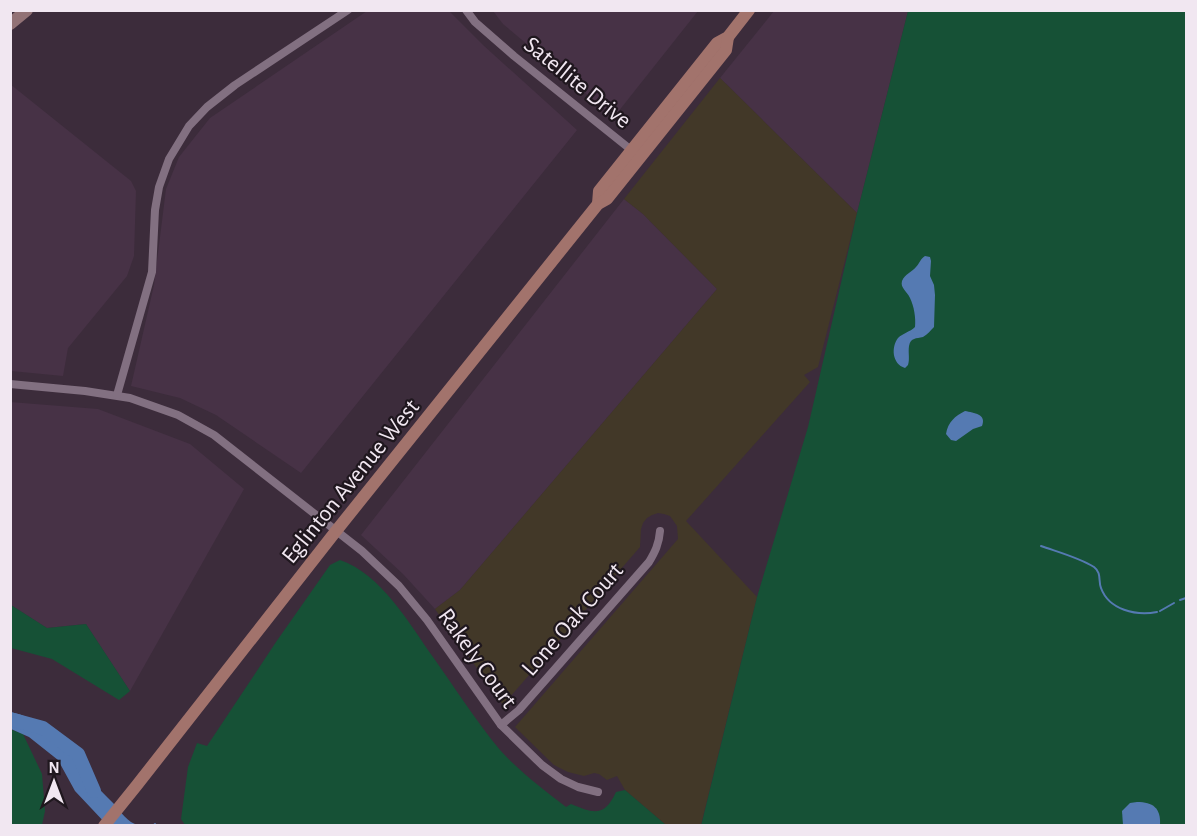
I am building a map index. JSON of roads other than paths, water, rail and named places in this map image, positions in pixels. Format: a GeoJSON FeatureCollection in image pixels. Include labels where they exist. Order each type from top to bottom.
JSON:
{"type":"FeatureCollection","features":[{"type":"Feature","properties":{"kind":"main road","name":"Eglinton Avenue West"},"geometry":{"type":"LineString","coordinates":[[104,825],[598,204],[607,199],[636,153],[717,43],[728,37],[749,10]]}},
{"type":"Feature","properties":{"kind":"street"},"geometry":{"type":"LineString","coordinates":[[11,24],[27,10]]}},
{"type":"Feature","properties":{"kind":"street"},"geometry":{"type":"LineString","coordinates":[[117,395],[152,272],[159,187],[169,159],[189,126],[207,107],[235,85],[348,10]]}},
{"type":"Feature","properties":{"kind":"street","name":"Satellite Drive"},"geometry":{"type":"LineString","coordinates":[[466,10],[475,22],[514,56],[636,153]]}},
{"type":"Feature","properties":{"kind":"street","name":"Rakely Court"},"geometry":{"type":"LineString","coordinates":[[10,384],[117,395],[170,412],[207,430],[363,551],[405,592],[501,725],[542,765],[561,779],[578,787],[598,792]]}},
{"type":"Feature","properties":{"kind":"street","name":"Lone Oak Court"},"geometry":{"type":"LineString","coordinates":[[501,725],[519,710],[649,562],[656,552],[660,531]]}},
{"type":"Feature","properties":{"kind":"water"},"geometry":{"type":"Polygon","coordinates":[[[925,256],[930,257],[931,261],[930,276],[935,295],[934,327],[923,337],[911,341],[909,363],[905,368],[895,359],[894,346],[898,338],[915,327],[915,320],[913,305],[903,288],[902,281],[925,256]]]}},
{"type":"Feature","properties":{"kind":"water"},"geometry":{"type":"Polygon","coordinates":[[[965,411],[976,413],[981,417],[982,426],[973,429],[956,441],[951,440],[946,434],[948,426],[955,417],[965,411]]]}},
{"type":"Feature","properties":{"kind":"water"},"geometry":{"type":"Polygon","coordinates":[[[10,712],[23,715],[45,728],[125,817],[138,825],[107,825],[75,791],[58,760],[29,737],[11,729],[10,712]]]}},
{"type":"Feature","properties":{"kind":"water"},"geometry":{"type":"Polygon","coordinates":[[[1137,802],[1155,807],[1159,814],[1160,825],[1123,825],[1122,811],[1130,803],[1137,802]]]}},
{"type":"Feature","properties":{"kind":"waterway"},"geometry":{"type":"LineString","coordinates":[[1041,546],[1094,567],[1098,572],[1105,596],[1110,602],[1124,610],[1141,613],[1157,612]]}},
{"type":"Feature","properties":{"kind":"waterway"},"geometry":{"type":"LineString","coordinates":[[1180,600],[1186,598]]}},
{"type":"Feature","properties":{"kind":"waterway"},"geometry":{"type":"LineString","coordinates":[[1160,611],[1174,603]]}},
{"type":"Feature","properties":{"kind":"waterway"},"geometry":{"type":"LineString","coordinates":[[10,719],[43,728],[78,754],[94,791]]}}]}
